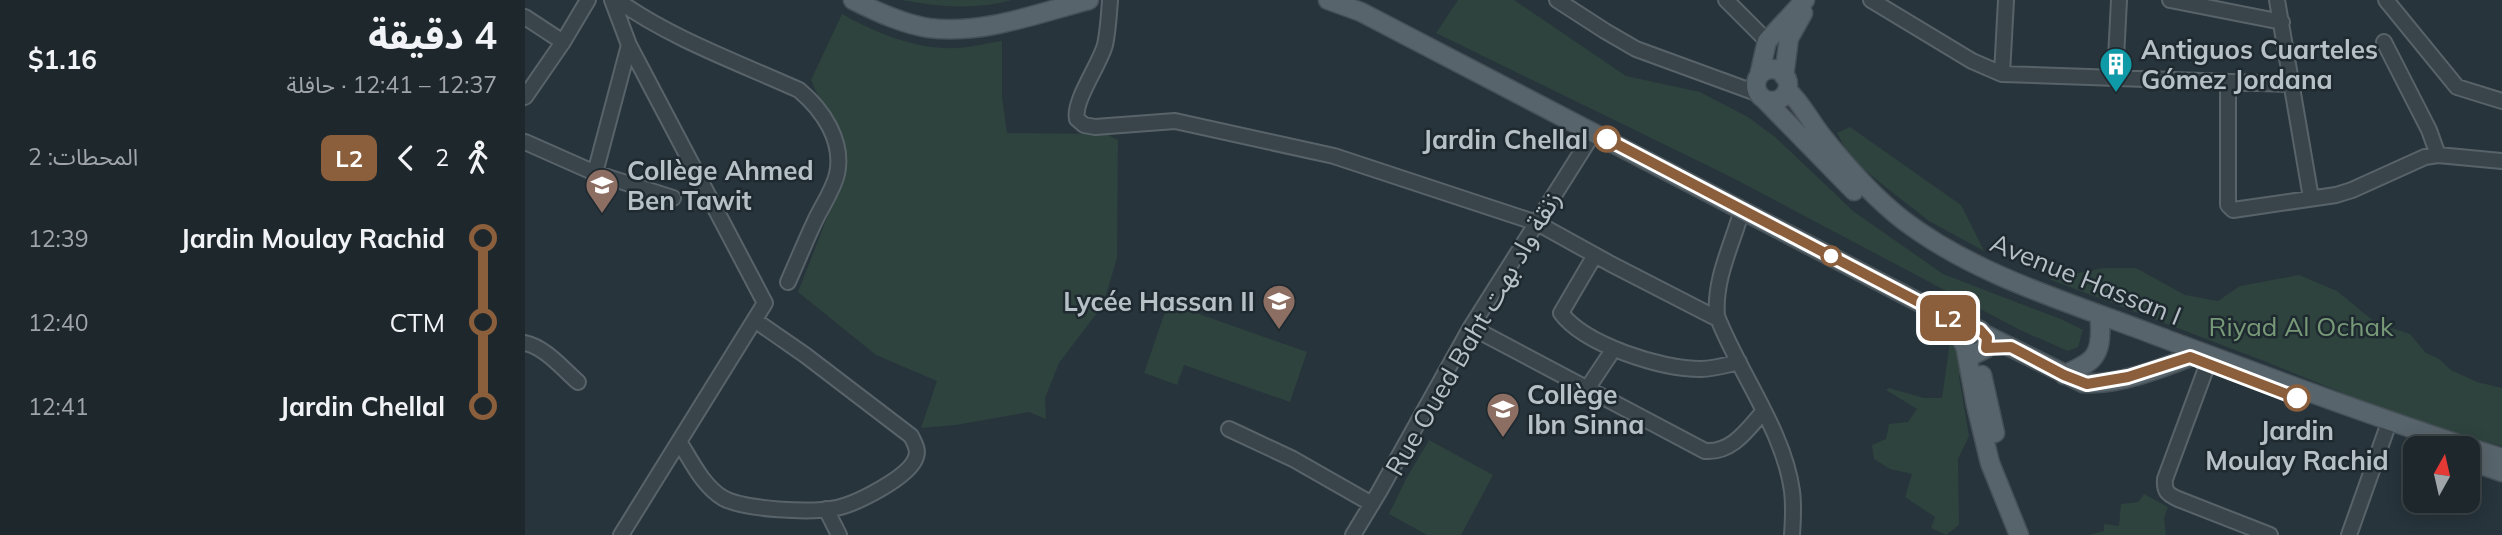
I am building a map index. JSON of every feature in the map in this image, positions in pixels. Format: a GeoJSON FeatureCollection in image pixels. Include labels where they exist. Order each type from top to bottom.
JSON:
{"type":"FeatureCollection","features":[{"type":"Feature","properties":{"kind":"main road"},"geometry":{"type":"LineString","coordinates":[[853,0],[904,22],[930,28],[960,29],[998,25],[1089,0]]}},
{"type":"Feature","properties":{"kind":"main road"},"geometry":{"type":"LineString","coordinates":[[1328,0],[1361,12],[1953,320],[1976,343],[2002,463],[2016,505],[2030,535]]}},
{"type":"Feature","properties":{"kind":"main road"},"geometry":{"type":"LineString","coordinates":[[1805,0],[1767,41],[1760,89],[1769,100],[1780,99],[1789,38],[1812,0]]}},
{"type":"Feature","properties":{"kind":"main road","name":"Avenue Hassan I"},"geometry":{"type":"LineString","coordinates":[[1767,41],[1773,49],[1784,79],[1854,175],[1903,220],[1942,247],[2048,295],[2392,423],[2502,458]]}},
{"type":"Feature","properties":{"kind":"main road"},"geometry":{"type":"LineString","coordinates":[[1760,89],[1771,69],[1784,79]]}},
{"type":"Feature","properties":{"kind":"main road","name":"Avenue Hassan I"},"geometry":{"type":"LineString","coordinates":[[1760,89],[1862,199],[1929,249],[1987,278],[2100,323],[2403,437]]}},
{"type":"Feature","properties":{"kind":"main road"},"geometry":{"type":"LineString","coordinates":[[2064,375],[2083,367],[2097,354],[2101,343],[2100,323]]}},
{"type":"Feature","properties":{"kind":"main road"},"geometry":{"type":"LineString","coordinates":[[1976,343],[2011,347],[2064,375],[2083,383],[2095,384],[2128,377],[2190,357]]}},
{"type":"Feature","properties":{"kind":"main road"},"geometry":{"type":"LineString","coordinates":[[1976,343],[1976,405],[1990,463],[2019,535]]}},
{"type":"Feature","properties":{"kind":"main road"},"geometry":{"type":"LineString","coordinates":[[2480,464],[2502,472]]}},
{"type":"Feature","properties":{"kind":"street"},"geometry":{"type":"LineString","coordinates":[[528,87],[563,42],[588,0]]}},
{"type":"Feature","properties":{"kind":"street"},"geometry":{"type":"LineString","coordinates":[[614,0],[629,45],[765,303],[621,535]]}},
{"type":"Feature","properties":{"kind":"street"},"geometry":{"type":"LineString","coordinates":[[614,0],[681,38],[799,90],[813,102],[832,131],[836,147],[837,175],[788,282]]}},
{"type":"Feature","properties":{"kind":"street"},"geometry":{"type":"LineString","coordinates":[[1110,0],[1100,62],[1076,108],[1077,119],[1084,125],[1095,127],[1175,121],[1334,156],[1537,223],[1719,319]]}},
{"type":"Feature","properties":{"kind":"street"},"geometry":{"type":"LineString","coordinates":[[1726,0],[1767,41]]}},
{"type":"Feature","properties":{"kind":"street"},"geometry":{"type":"LineString","coordinates":[[1871,0],[1972,61],[2001,74],[2291,84]]}},
{"type":"Feature","properties":{"kind":"street"},"geometry":{"type":"LineString","coordinates":[[2001,74],[2006,0]]}},
{"type":"Feature","properties":{"kind":"street"},"geometry":{"type":"LineString","coordinates":[[2115,78],[2119,0]]}},
{"type":"Feature","properties":{"kind":"street"},"geometry":{"type":"LineString","coordinates":[[2170,0],[2283,22]]}},
{"type":"Feature","properties":{"kind":"street"},"geometry":{"type":"LineString","coordinates":[[2277,0],[2283,22],[2311,198]]}},
{"type":"Feature","properties":{"kind":"street"},"geometry":{"type":"LineString","coordinates":[[2386,0],[2457,87],[2502,101]]}},
{"type":"Feature","properties":{"kind":"street"},"geometry":{"type":"LineString","coordinates":[[1561,1],[1636,49],[1760,89]]}},
{"type":"Feature","properties":{"kind":"street"},"geometry":{"type":"LineString","coordinates":[[525,17],[563,42]]}},
{"type":"Feature","properties":{"kind":"street"},"geometry":{"type":"LineString","coordinates":[[2384,42],[2429,130],[2438,155]]}},
{"type":"Feature","properties":{"kind":"street"},"geometry":{"type":"LineString","coordinates":[[595,173],[629,45]]}},
{"type":"Feature","properties":{"kind":"street"},"geometry":{"type":"LineString","coordinates":[[2228,82],[2228,205],[2232,209],[2352,190],[2425,157],[2438,155],[2502,161]]}},
{"type":"Feature","properties":{"kind":"street","name":"Rue Oued Baht زنقة واد بهت"},"geometry":{"type":"LineString","coordinates":[[1353,535],[1471,327],[1594,132]]}},
{"type":"Feature","properties":{"kind":"street"},"geometry":{"type":"LineString","coordinates":[[525,142],[595,173],[673,198]]}},
{"type":"Feature","properties":{"kind":"street"},"geometry":{"type":"LineString","coordinates":[[1742,210],[1719,282],[1716,300],[1719,319],[1788,471],[1793,493],[1792,535]]}},
{"type":"Feature","properties":{"kind":"street"},"geometry":{"type":"LineString","coordinates":[[1595,255],[1561,313],[1570,324],[1613,350],[1658,362],[1702,369],[1739,362]]}},
{"type":"Feature","properties":{"kind":"street"},"geometry":{"type":"LineString","coordinates":[[680,443],[704,481],[725,499],[769,508],[804,511],[850,505],[904,472],[916,458],[917,451],[911,436],[756,321]]}},
{"type":"Feature","properties":{"kind":"street"},"geometry":{"type":"LineString","coordinates":[[1471,327],[1705,451],[1714,452],[1731,446],[1763,412]]}},
{"type":"Feature","properties":{"kind":"street"},"geometry":{"type":"LineString","coordinates":[[525,343],[548,356],[578,382]]}},
{"type":"Feature","properties":{"kind":"street"},"geometry":{"type":"LineString","coordinates":[[1587,389],[1613,350]]}},
{"type":"Feature","properties":{"kind":"street"},"geometry":{"type":"LineString","coordinates":[[2208,363],[2165,479],[2166,491],[2178,499],[2270,535]]}},
{"type":"Feature","properties":{"kind":"street"},"geometry":{"type":"LineString","coordinates":[[1229,429],[1293,459],[1372,504]]}},
{"type":"Feature","properties":{"kind":"street"},"geometry":{"type":"LineString","coordinates":[[2349,535],[2386,431]]}},
{"type":"Feature","properties":{"kind":"street"},"geometry":{"type":"LineString","coordinates":[[826,509],[839,535]]}},
{"type":"Feature","properties":{"kind":"green space"},"geometry":{"type":"Polygon","coordinates":[[[902,0],[1012,0],[957,6],[902,0]]]}},
{"type":"Feature","properties":{"kind":"green space"},"geometry":{"type":"Polygon","coordinates":[[[1458,0],[1514,0],[1626,76],[1700,92],[1748,117],[1775,137],[1853,211],[1943,274],[2083,330],[2078,347],[2068,351],[2020,330],[1731,177],[1436,33],[1458,0]]]}},
{"type":"Feature","properties":{"kind":"green space"},"geometry":{"type":"Polygon","coordinates":[[[842,14],[884,34],[928,46],[958,48],[1002,41],[1002,97],[1007,133],[1106,134],[1118,140],[1117,258],[1103,305],[1059,363],[1045,398],[1046,419],[1029,412],[956,425],[921,428],[937,381],[876,355],[798,292],[846,169],[835,135],[811,80],[842,14]]]}},
{"type":"Feature","properties":{"kind":"green space"},"geometry":{"type":"Polygon","coordinates":[[[1850,127],[1961,205],[1984,251],[1929,221],[1851,159],[1837,133],[1850,127]]]}},
{"type":"Feature","properties":{"kind":"green space","name":"Riyad Al Ochak"},"geometry":{"type":"Polygon","coordinates":[[[2103,268],[2136,268],[2185,295],[2218,301],[2240,286],[2299,275],[2337,291],[2376,323],[2410,334],[2426,353],[2439,359],[2451,370],[2477,382],[2502,388],[2502,446],[2480,441],[2480,436],[2460,436],[2434,430],[2264,361],[2049,279],[2103,268]]]}},
{"type":"Feature","properties":{"kind":"green space"},"geometry":{"type":"Polygon","coordinates":[[[1168,303],[1307,352],[1290,402],[1184,365],[1177,385],[1144,373],[1168,303]]]}},
{"type":"Feature","properties":{"kind":"green space"},"geometry":{"type":"Polygon","coordinates":[[[1950,342],[1958,347],[1963,363],[1959,377],[1969,436],[1958,459],[1959,525],[1946,535],[1931,528],[1935,517],[1905,497],[1912,474],[1890,469],[1874,459],[1872,445],[1886,439],[1889,424],[1908,422],[1917,409],[1886,390],[1889,388],[1924,398],[1942,398],[1950,342]]]}},
{"type":"Feature","properties":{"kind":"green space"},"geometry":{"type":"Polygon","coordinates":[[[1429,440],[1493,475],[1461,535],[1427,535],[1389,514],[1429,440]]]}},
{"type":"Feature","properties":{"kind":"green space"},"geometry":{"type":"Polygon","coordinates":[[[2144,494],[2168,507],[2164,518],[2166,535],[2088,535],[2104,531],[2104,524],[2119,526],[2121,504],[2138,502],[2144,494]]]}},
{"type":"Feature","properties":{"kind":"bus line","name":"L2"},"geometry":{"type":"LineString","coordinates":[[1607,139],[1953,320],[1983,331],[1988,342],[1986,348],[2011,347],[2087,384],[2128,377],[2190,357],[2297,398]]}},
{"type":"Feature","properties":{"kind":"place","name":"Antiguos Cuarteles Gómez Jordana"},"geometry":{"type":"Point","coordinates":[2116,94]}},
{"type":"Feature","properties":{"kind":"place","name":"Jardin Chellal"},"geometry":{"type":"Point","coordinates":[1607,139]}},
{"type":"Feature","properties":{"kind":"place","name":"Collège Ahmed Ben Tawit"},"geometry":{"type":"Point","coordinates":[602,215]}},
{"type":"Feature","properties":{"kind":"place","name":"Lycée Hassan II"},"geometry":{"type":"Point","coordinates":[1279,331]}},
{"type":"Feature","properties":{"kind":"place","name":"Jardin Moulay Rachid"},"geometry":{"type":"Point","coordinates":[2297,398]}},
{"type":"Feature","properties":{"kind":"place","name":"Collège Ibn Sinna"},"geometry":{"type":"Point","coordinates":[1503,439]}}]}
